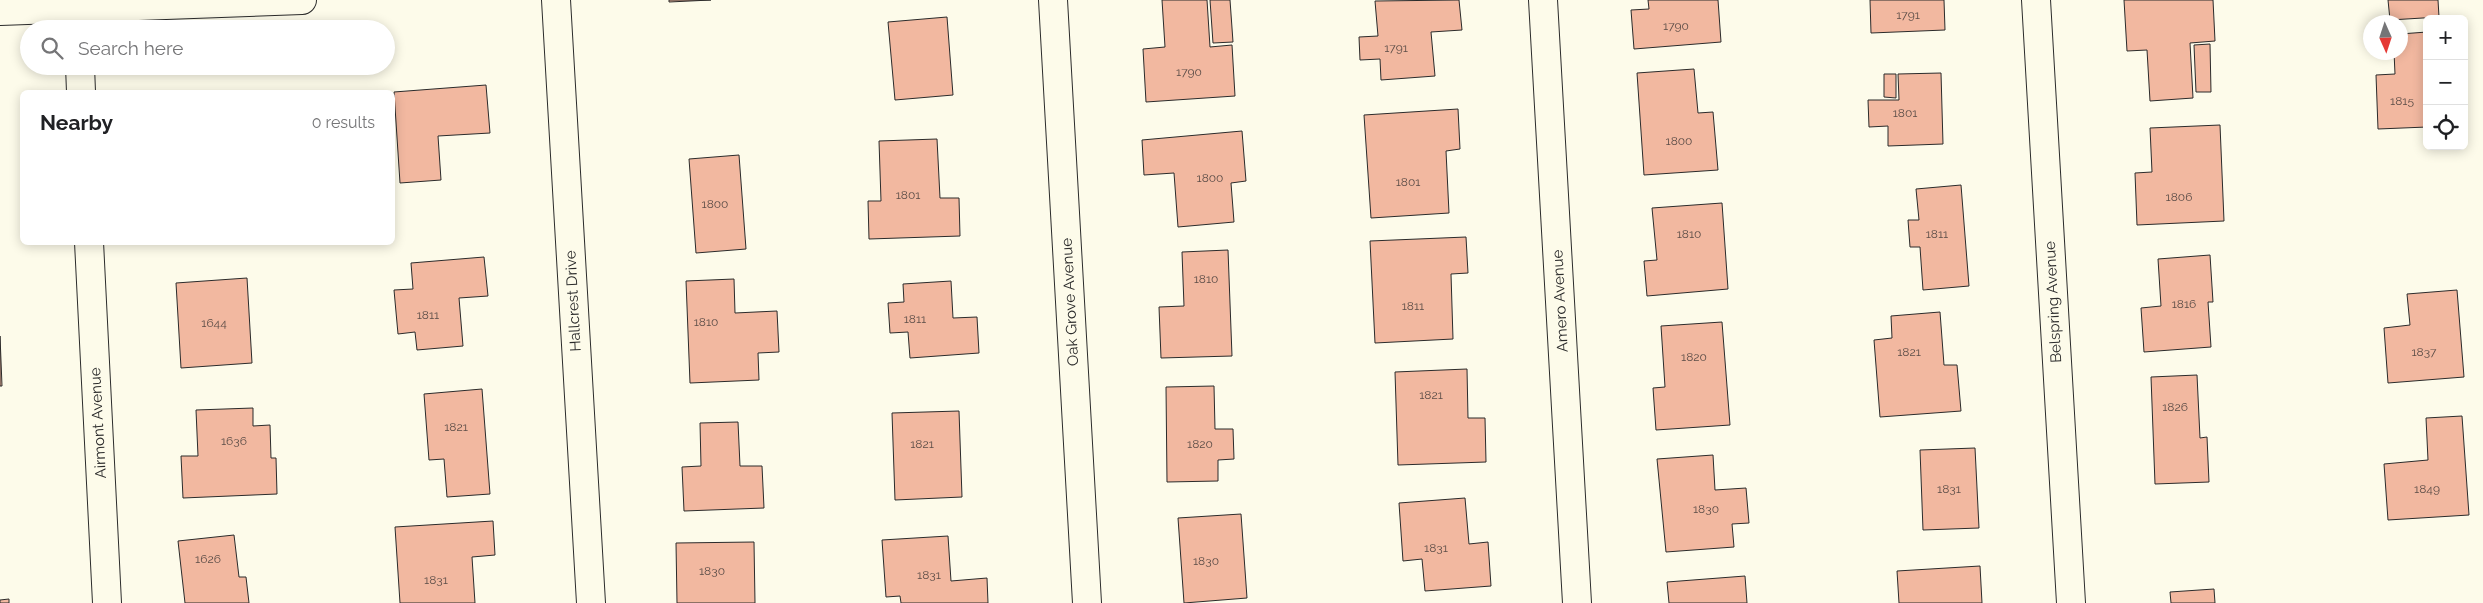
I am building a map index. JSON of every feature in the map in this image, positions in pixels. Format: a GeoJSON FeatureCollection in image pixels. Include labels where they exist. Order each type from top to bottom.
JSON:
{"type":"FeatureCollection","features":[{"type":"Feature","properties":{"kind":"street"},"geometry":{"type":"LineString","coordinates":[[0,11],[77,12],[302,0]]}},
{"type":"Feature","properties":{"kind":"street","name":"Hallcrest Drive"},"geometry":{"type":"LineString","coordinates":[[556,0],[591,603]]}},
{"type":"Feature","properties":{"kind":"street","name":"Oak Grove Avenue"},"geometry":{"type":"LineString","coordinates":[[1053,0],[1087,603]]}},
{"type":"Feature","properties":{"kind":"street","name":"Amero Avenue"},"geometry":{"type":"LineString","coordinates":[[1543,0],[1577,603]]}},
{"type":"Feature","properties":{"kind":"street","name":"Belspring Avenue"},"geometry":{"type":"LineString","coordinates":[[2036,0],[2070,603]]}},
{"type":"Feature","properties":{"kind":"street"},"geometry":{"type":"LineString","coordinates":[[80,75],[81,90]]}},
{"type":"Feature","properties":{"kind":"street","name":"Airmont Avenue"},"geometry":{"type":"LineString","coordinates":[[89,245],[107,603]]}},
{"type":"Feature","properties":{"kind":"building"},"geometry":{"type":"Polygon","coordinates":[[[669,0],[711,0],[669,2],[669,0]]]}},
{"type":"Feature","properties":{"kind":"building"},"geometry":{"type":"Polygon","coordinates":[[[1162,0],[1207,0],[1210,47],[1232,45],[1235,96],[1146,102],[1143,49],[1165,47],[1162,0]]]}},
{"type":"Feature","properties":{"kind":"building"},"geometry":{"type":"Polygon","coordinates":[[[1210,0],[1230,0],[1233,42],[1213,43],[1210,0]]]}},
{"type":"Feature","properties":{"kind":"building"},"geometry":{"type":"Polygon","coordinates":[[[1459,0],[1462,30],[1431,32],[1435,76],[1381,80],[1380,59],[1360,60],[1359,37],[1378,36],[1375,1],[1459,0]]]}},
{"type":"Feature","properties":{"kind":"building"},"geometry":{"type":"Polygon","coordinates":[[[1648,0],[1718,0],[1721,42],[1634,49],[1631,10],[1649,9],[1648,0]]]}},
{"type":"Feature","properties":{"kind":"building"},"geometry":{"type":"Polygon","coordinates":[[[1870,0],[1944,0],[1945,30],[1871,33],[1870,0]]]}},
{"type":"Feature","properties":{"kind":"building"},"geometry":{"type":"Polygon","coordinates":[[[2124,0],[2213,0],[2215,41],[2190,43],[2193,98],[2150,101],[2147,50],[2127,51],[2124,0]]]}},
{"type":"Feature","properties":{"kind":"building"},"geometry":{"type":"Polygon","coordinates":[[[2388,0],[2438,0],[2439,15],[2423,15],[2423,18],[2408,19],[2408,15],[2390,15],[2388,0]]]}},
{"type":"Feature","properties":{"kind":"building"},"geometry":{"type":"Polygon","coordinates":[[[947,17],[953,95],[895,100],[888,22],[947,17]]]}},
{"type":"Feature","properties":{"kind":"building"},"geometry":{"type":"Polygon","coordinates":[[[2423,32],[2423,127],[2378,129],[2376,75],[2395,74],[2394,60],[2408,60],[2408,33],[2423,32]]]}},
{"type":"Feature","properties":{"kind":"building"},"geometry":{"type":"Polygon","coordinates":[[[2210,44],[2211,92],[2196,92],[2194,45],[2210,44]]]}},
{"type":"Feature","properties":{"kind":"building"},"geometry":{"type":"Polygon","coordinates":[[[1694,69],[1698,113],[1713,112],[1718,170],[1644,175],[1637,73],[1694,69]]]}},
{"type":"Feature","properties":{"kind":"building"},"geometry":{"type":"Polygon","coordinates":[[[1941,73],[1943,144],[1888,146],[1888,126],[1869,127],[1868,100],[1899,100],[1898,74],[1941,73]]]}},
{"type":"Feature","properties":{"kind":"building"},"geometry":{"type":"Polygon","coordinates":[[[1884,74],[1896,74],[1896,98],[1884,97],[1884,74]]]}},
{"type":"Feature","properties":{"kind":"building"},"geometry":{"type":"Polygon","coordinates":[[[486,85],[490,133],[438,136],[441,180],[400,183],[395,92],[486,85]]]}},
{"type":"Feature","properties":{"kind":"building"},"geometry":{"type":"Polygon","coordinates":[[[1458,109],[1460,149],[1446,151],[1449,213],[1371,218],[1364,115],[1458,109]]]}},
{"type":"Feature","properties":{"kind":"building"},"geometry":{"type":"Polygon","coordinates":[[[2220,125],[2224,221],[2137,225],[2135,173],[2152,172],[2150,128],[2220,125]]]}},
{"type":"Feature","properties":{"kind":"building"},"geometry":{"type":"Polygon","coordinates":[[[1242,131],[1246,181],[1231,183],[1234,222],[1178,227],[1174,173],[1144,175],[1142,140],[1242,131]]]}},
{"type":"Feature","properties":{"kind":"building"},"geometry":{"type":"Polygon","coordinates":[[[937,139],[940,198],[959,198],[960,236],[869,239],[868,201],[881,201],[879,141],[937,139]]]}},
{"type":"Feature","properties":{"kind":"building"},"geometry":{"type":"Polygon","coordinates":[[[739,155],[746,249],[696,253],[689,159],[739,155]]]}},
{"type":"Feature","properties":{"kind":"building"},"geometry":{"type":"Polygon","coordinates":[[[1961,185],[1969,286],[1923,290],[1920,247],[1910,247],[1908,220],[1919,220],[1916,189],[1961,185]]]}},
{"type":"Feature","properties":{"kind":"building"},"geometry":{"type":"Polygon","coordinates":[[[1722,203],[1728,289],[1647,296],[1644,261],[1657,260],[1652,208],[1722,203]]]}},
{"type":"Feature","properties":{"kind":"building"},"geometry":{"type":"Polygon","coordinates":[[[1466,237],[1468,273],[1451,274],[1453,339],[1375,343],[1370,241],[1466,237]]]}},
{"type":"Feature","properties":{"kind":"building"},"geometry":{"type":"Polygon","coordinates":[[[1228,250],[1232,356],[1161,358],[1159,307],[1184,306],[1182,252],[1228,250]]]}},
{"type":"Feature","properties":{"kind":"building"},"geometry":{"type":"Polygon","coordinates":[[[2210,255],[2213,302],[2208,302],[2211,347],[2144,352],[2141,308],[2161,306],[2158,259],[2210,255]]]}},
{"type":"Feature","properties":{"kind":"building"},"geometry":{"type":"Polygon","coordinates":[[[484,257],[488,296],[459,298],[463,346],[417,350],[415,332],[398,334],[394,290],[413,289],[411,263],[484,257]]]}},
{"type":"Feature","properties":{"kind":"building"},"geometry":{"type":"Polygon","coordinates":[[[247,278],[252,363],[181,368],[176,283],[247,278]]]}},
{"type":"Feature","properties":{"kind":"building"},"geometry":{"type":"Polygon","coordinates":[[[734,279],[735,313],[777,311],[779,352],[758,353],[759,380],[690,383],[686,281],[734,279]]]}},
{"type":"Feature","properties":{"kind":"building"},"geometry":{"type":"Polygon","coordinates":[[[951,281],[953,318],[977,317],[979,353],[910,358],[908,332],[890,333],[888,303],[904,302],[903,284],[951,281]]]}},
{"type":"Feature","properties":{"kind":"building"},"geometry":{"type":"Polygon","coordinates":[[[2457,290],[2464,377],[2388,383],[2384,328],[2410,325],[2407,294],[2457,290]]]}},
{"type":"Feature","properties":{"kind":"building"},"geometry":{"type":"Polygon","coordinates":[[[1940,312],[1944,365],[1957,365],[1961,411],[1880,417],[1874,340],[1892,338],[1891,316],[1940,312]]]}},
{"type":"Feature","properties":{"kind":"building"},"geometry":{"type":"Polygon","coordinates":[[[1722,322],[1730,425],[1656,430],[1653,388],[1665,387],[1661,326],[1722,322]]]}},
{"type":"Feature","properties":{"kind":"building"},"geometry":{"type":"Polygon","coordinates":[[[0,336],[2,386],[0,386],[0,336]]]}},
{"type":"Feature","properties":{"kind":"building"},"geometry":{"type":"Polygon","coordinates":[[[1467,369],[1468,418],[1485,418],[1486,462],[1398,465],[1395,372],[1467,369]]]}},
{"type":"Feature","properties":{"kind":"building"},"geometry":{"type":"Polygon","coordinates":[[[2197,375],[2200,438],[2207,437],[2209,482],[2155,484],[2151,377],[2197,375]]]}},
{"type":"Feature","properties":{"kind":"building"},"geometry":{"type":"Polygon","coordinates":[[[1214,386],[1215,429],[1233,429],[1234,459],[1218,460],[1218,481],[1167,482],[1166,387],[1214,386]]]}},
{"type":"Feature","properties":{"kind":"building"},"geometry":{"type":"Polygon","coordinates":[[[482,389],[490,494],[447,497],[444,459],[429,460],[424,394],[482,389]]]}},
{"type":"Feature","properties":{"kind":"building"},"geometry":{"type":"Polygon","coordinates":[[[253,408],[253,426],[270,425],[271,458],[276,458],[277,494],[183,498],[181,456],[198,456],[196,410],[253,408]]]}},
{"type":"Feature","properties":{"kind":"building"},"geometry":{"type":"Polygon","coordinates":[[[959,411],[962,497],[895,500],[892,413],[959,411]]]}},
{"type":"Feature","properties":{"kind":"building"},"geometry":{"type":"Polygon","coordinates":[[[2462,416],[2469,515],[2388,520],[2384,464],[2428,460],[2426,418],[2462,416]]]}},
{"type":"Feature","properties":{"kind":"building"},"geometry":{"type":"Polygon","coordinates":[[[738,422],[740,466],[762,466],[764,508],[684,511],[682,467],[701,466],[700,423],[738,422]]]}},
{"type":"Feature","properties":{"kind":"building"},"geometry":{"type":"Polygon","coordinates":[[[1975,448],[1979,528],[1923,530],[1920,450],[1975,448]]]}},
{"type":"Feature","properties":{"kind":"building"},"geometry":{"type":"Polygon","coordinates":[[[1713,455],[1715,490],[1746,488],[1749,523],[1732,524],[1734,547],[1666,552],[1657,459],[1713,455]]]}},
{"type":"Feature","properties":{"kind":"building"},"geometry":{"type":"Polygon","coordinates":[[[1465,498],[1469,544],[1488,542],[1491,586],[1425,591],[1422,559],[1403,561],[1399,503],[1465,498]]]}},
{"type":"Feature","properties":{"kind":"building"},"geometry":{"type":"Polygon","coordinates":[[[1241,514],[1247,598],[1184,603],[1178,518],[1241,514]]]}},
{"type":"Feature","properties":{"kind":"building"},"geometry":{"type":"Polygon","coordinates":[[[493,521],[495,555],[472,557],[475,603],[400,603],[395,527],[493,521]]]}},
{"type":"Feature","properties":{"kind":"building"},"geometry":{"type":"Polygon","coordinates":[[[234,535],[239,577],[246,577],[249,603],[185,603],[178,541],[234,535]]]}},
{"type":"Feature","properties":{"kind":"building"},"geometry":{"type":"Polygon","coordinates":[[[948,536],[951,581],[987,578],[988,603],[901,603],[900,596],[886,597],[882,540],[948,536]]]}},
{"type":"Feature","properties":{"kind":"building"},"geometry":{"type":"Polygon","coordinates":[[[754,542],[755,603],[677,603],[676,543],[754,542]]]}},
{"type":"Feature","properties":{"kind":"building"},"geometry":{"type":"Polygon","coordinates":[[[1980,566],[1982,603],[1899,603],[1897,571],[1980,566]]]}},
{"type":"Feature","properties":{"kind":"building"},"geometry":{"type":"Polygon","coordinates":[[[1745,576],[1747,603],[1669,603],[1667,582],[1745,576]]]}},
{"type":"Feature","properties":{"kind":"building"},"geometry":{"type":"Polygon","coordinates":[[[2214,589],[2215,603],[2171,603],[2170,592],[2214,589]]]}},
{"type":"Feature","properties":{"kind":"building"},"geometry":{"type":"Polygon","coordinates":[[[9,599],[9,603],[0,603],[0,600],[9,599]]]}}]}
